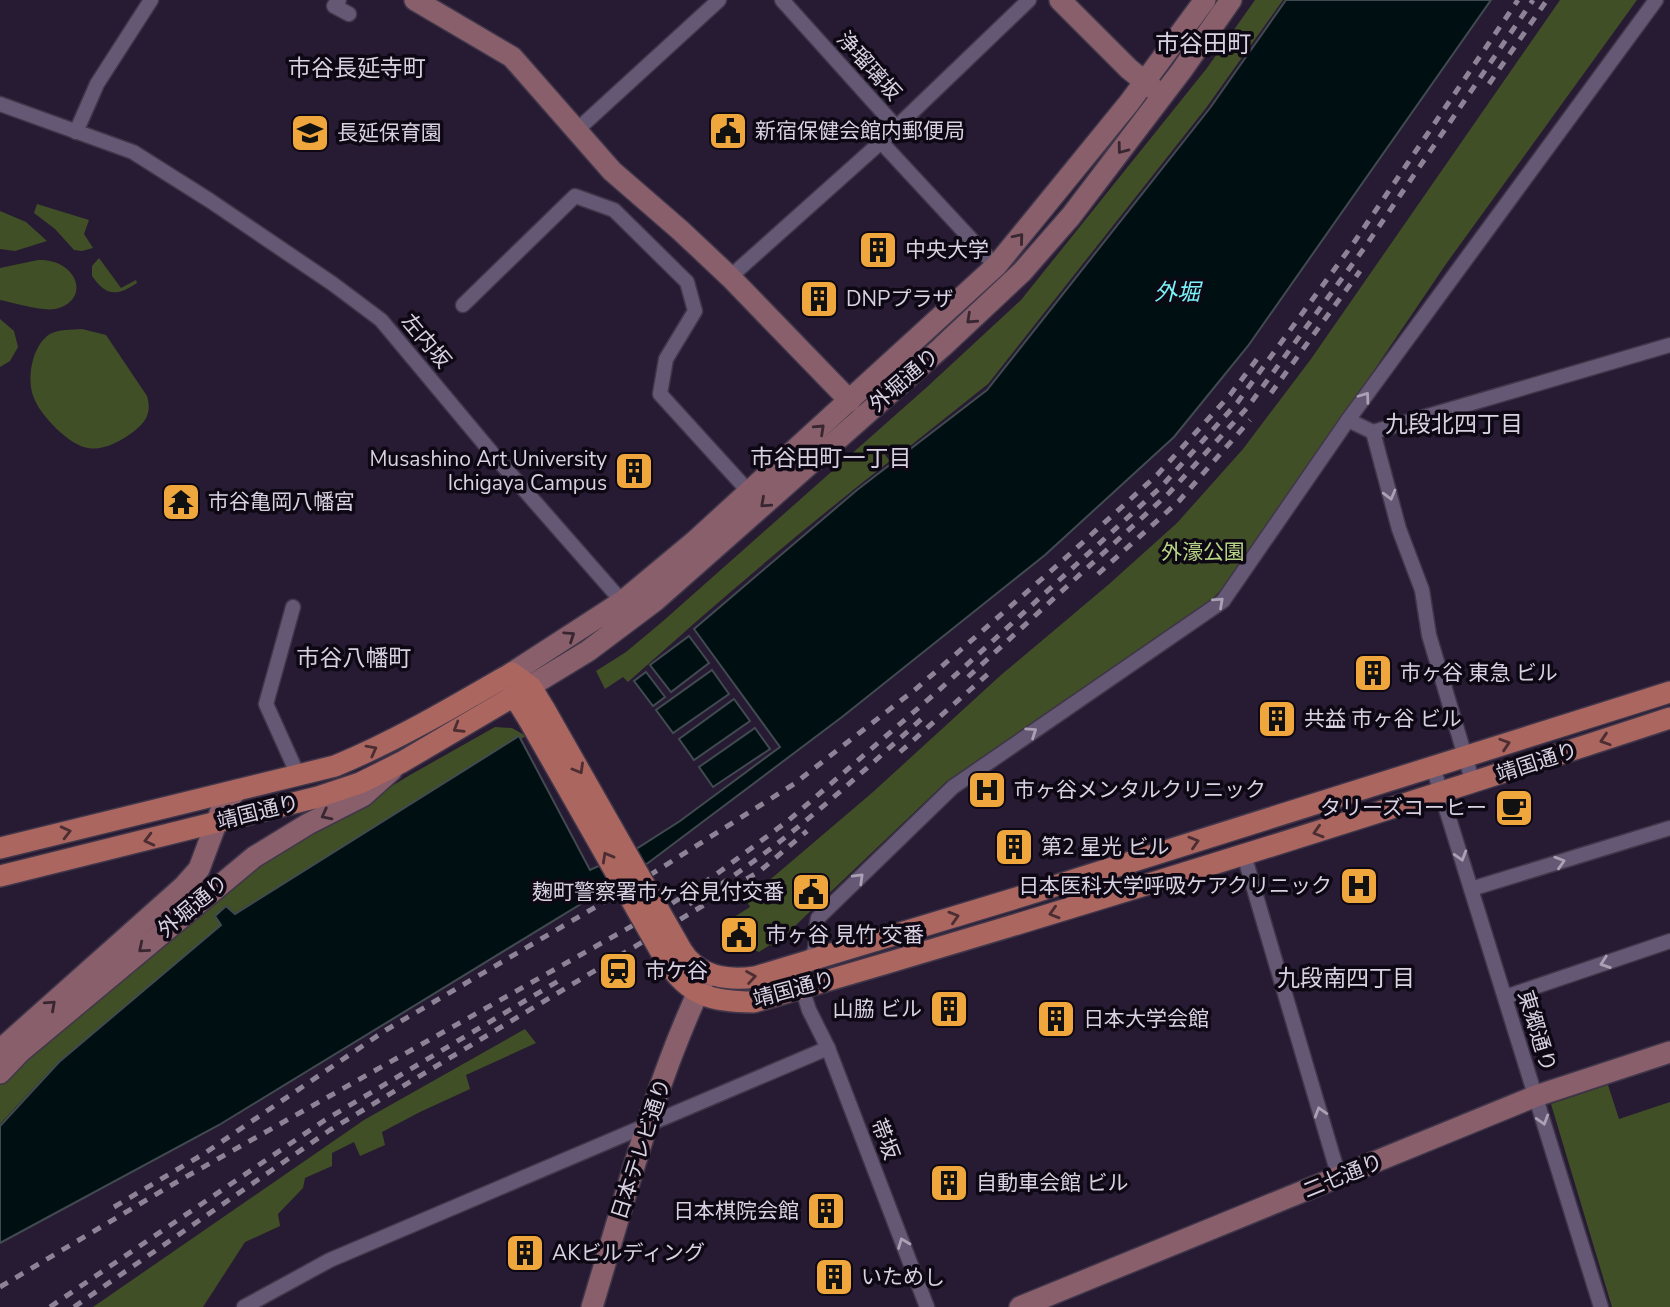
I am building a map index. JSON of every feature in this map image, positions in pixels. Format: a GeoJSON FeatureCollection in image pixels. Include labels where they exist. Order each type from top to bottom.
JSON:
{"type":"FeatureCollection","features":[{"type":"Feature","properties":{"kind":"main road"},"geometry":{"type":"LineString","coordinates":[[415,0],[512,57],[612,171],[730,277],[850,401]]}},
{"type":"Feature","properties":{"kind":"main road"},"geometry":{"type":"LineString","coordinates":[[1060,0],[1145,82],[1163,95]]}},
{"type":"Feature","properties":{"kind":"main road","name":"外堀通り"},"geometry":{"type":"LineString","coordinates":[[523,691],[588,651],[750,493],[996,266],[1053,199],[1145,82],[1205,0]]}},
{"type":"Feature","properties":{"kind":"main road","name":"外堀通り"},"geometry":{"type":"LineString","coordinates":[[512,673],[629,609],[942,347],[1022,272],[1071,216],[1231,0]]}},
{"type":"Feature","properties":{"kind":"main road"},"geometry":{"type":"LineString","coordinates":[[512,673],[687,962],[683,983],[697,994]]}},
{"type":"Feature","properties":{"kind":"main road","name":"靖国通り"},"geometry":{"type":"LineString","coordinates":[[0,848],[335,766],[360,756],[512,673]]}},
{"type":"Feature","properties":{"kind":"main road","name":"靖国通り"},"geometry":{"type":"LineString","coordinates":[[0,876],[318,797],[360,783],[402,762],[523,691]]}},
{"type":"Feature","properties":{"kind":"main road","name":"靖国通り"},"geometry":{"type":"LineString","coordinates":[[687,962],[743,979],[795,966],[1670,692]]}},
{"type":"Feature","properties":{"kind":"main road","name":"靖国通り"},"geometry":{"type":"LineString","coordinates":[[697,994],[723,1000],[754,1002],[1244,855],[1670,719]]}},
{"type":"Feature","properties":{"kind":"main road","name":"外堀通り"},"geometry":{"type":"LineString","coordinates":[[0,1073],[20,1052],[254,857],[307,824],[363,796],[402,762]]}},
{"type":"Feature","properties":{"kind":"main road","name":"外堀通り"},"geometry":{"type":"LineString","coordinates":[[0,1050],[184,886],[199,869],[223,806],[237,790]]}},
{"type":"Feature","properties":{"kind":"main road","name":"日本テレビ通り"},"geometry":{"type":"LineString","coordinates":[[592,1307],[647,1126],[676,1043],[697,994],[687,962]]}},
{"type":"Feature","properties":{"kind":"main road","name":"二七通り"},"geometry":{"type":"LineString","coordinates":[[1020,1307],[1536,1096],[1670,1052]]}},
{"type":"Feature","properties":{"kind":"street"},"geometry":{"type":"LineString","coordinates":[[76,131],[97,84],[151,0]]}},
{"type":"Feature","properties":{"kind":"street"},"geometry":{"type":"LineString","coordinates":[[339,0],[334,6],[349,14]]}},
{"type":"Feature","properties":{"kind":"street"},"geometry":{"type":"LineString","coordinates":[[578,130],[719,0]]}},
{"type":"Feature","properties":{"kind":"street","name":"浄瑠璃坂"},"geometry":{"type":"LineString","coordinates":[[782,0],[897,128]]}},
{"type":"Feature","properties":{"kind":"street"},"geometry":{"type":"LineString","coordinates":[[730,277],[897,128],[1029,0]]}},
{"type":"Feature","properties":{"kind":"street"},"geometry":{"type":"LineString","coordinates":[[795,966],[815,954],[818,918],[953,787],[1223,601],[1348,420],[1656,0]]}},
{"type":"Feature","properties":{"kind":"street","name":"左内坂"},"geometry":{"type":"LineString","coordinates":[[0,104],[133,152],[239,220],[382,320],[492,453],[629,609]]}},
{"type":"Feature","properties":{"kind":"street"},"geometry":{"type":"LineString","coordinates":[[881,142],[996,266]]}},
{"type":"Feature","properties":{"kind":"street"},"geometry":{"type":"LineString","coordinates":[[463,305],[575,196],[614,210],[687,282],[695,310],[666,359],[660,394],[750,493]]}},
{"type":"Feature","properties":{"kind":"street"},"geometry":{"type":"LineString","coordinates":[[1348,420],[1373,432],[1670,345]]}},
{"type":"Feature","properties":{"kind":"street"},"geometry":{"type":"LineString","coordinates":[[1373,432],[1399,529],[1422,590],[1429,635],[1473,783]]}},
{"type":"Feature","properties":{"kind":"street"},"geometry":{"type":"LineString","coordinates":[[293,607],[266,704],[298,775]]}},
{"type":"Feature","properties":{"kind":"street","name":"東郷通り"},"geometry":{"type":"LineString","coordinates":[[1433,767],[1601,1307]]}},
{"type":"Feature","properties":{"kind":"street"},"geometry":{"type":"LineString","coordinates":[[1471,890],[1670,828]]}},
{"type":"Feature","properties":{"kind":"street"},"geometry":{"type":"LineString","coordinates":[[1244,855],[1339,1177]]}},
{"type":"Feature","properties":{"kind":"street"},"geometry":{"type":"LineString","coordinates":[[1505,998],[1670,941]]}},
{"type":"Feature","properties":{"kind":"street","name":"帯坂"},"geometry":{"type":"LineString","coordinates":[[795,966],[808,1010],[828,1048],[927,1307]]}},
{"type":"Feature","properties":{"kind":"street"},"geometry":{"type":"LineString","coordinates":[[249,1306],[330,1260],[828,1048]]}},
{"type":"Feature","properties":{"kind":"green space"},"geometry":{"type":"Polygon","coordinates":[[[1255,0],[1283,0],[1206,108],[988,384],[895,458],[888,451],[885,455],[890,461],[757,569],[628,682],[623,677],[605,689],[596,671],[626,652],[662,622],[1021,300],[1207,68],[1255,0]]]}},
{"type":"Feature","properties":{"kind":"green space","name":"外濠公園"},"geometry":{"type":"Polygon","coordinates":[[[1560,0],[1637,0],[1446,264],[1234,577],[1213,598],[947,781],[774,946],[770,945],[759,952],[720,937],[723,924],[750,907],[746,900],[873,792],[1001,675],[1177,523],[1243,449],[1311,359],[1560,0]]]}},
{"type":"Feature","properties":{"kind":"green space"},"geometry":{"type":"Polygon","coordinates":[[[37,204],[89,220],[84,234],[93,248],[74,250],[55,229],[34,213],[37,204]]]}},
{"type":"Feature","properties":{"kind":"green space"},"geometry":{"type":"Polygon","coordinates":[[[0,211],[26,222],[47,241],[15,251],[0,249],[0,211]]]}},
{"type":"Feature","properties":{"kind":"green space"},"geometry":{"type":"Polygon","coordinates":[[[99,258],[121,288],[136,280],[137,283],[118,292],[103,288],[92,276],[92,266],[99,258]]]}},
{"type":"Feature","properties":{"kind":"green space"},"geometry":{"type":"Polygon","coordinates":[[[38,260],[51,261],[70,271],[77,287],[75,296],[69,303],[59,308],[46,309],[0,300],[0,268],[38,260]]]}},
{"type":"Feature","properties":{"kind":"green space"},"geometry":{"type":"Polygon","coordinates":[[[0,319],[14,331],[18,347],[10,361],[0,367],[0,319]]]}},
{"type":"Feature","properties":{"kind":"green space"},"geometry":{"type":"Polygon","coordinates":[[[82,329],[106,335],[147,396],[149,407],[147,417],[138,428],[117,442],[94,449],[73,442],[56,429],[37,405],[31,382],[32,363],[44,339],[57,331],[82,329]]]}},
{"type":"Feature","properties":{"kind":"green space"},"geometry":{"type":"Polygon","coordinates":[[[495,727],[512,728],[526,736],[235,913],[226,905],[215,916],[221,925],[58,1062],[0,1124],[0,1077],[263,864],[495,727]]]}},
{"type":"Feature","properties":{"kind":"green space"},"geometry":{"type":"Polygon","coordinates":[[[525,1029],[536,1043],[466,1075],[470,1089],[382,1132],[385,1145],[360,1156],[354,1142],[332,1153],[332,1166],[305,1178],[303,1188],[278,1214],[280,1226],[245,1242],[203,1307],[93,1307],[364,1120],[525,1029]]]}},
{"type":"Feature","properties":{"kind":"green space"},"geometry":{"type":"Polygon","coordinates":[[[1608,1085],[1619,1119],[1670,1102],[1670,1307],[1612,1307],[1551,1104],[1608,1085]]]}},
{"type":"Feature","properties":{"kind":"water","name":"外堀"},"geometry":{"type":"Polygon","coordinates":[[[1286,0],[1491,0],[1248,346],[1174,437],[1045,555],[842,717],[648,863],[219,1125],[0,1243],[0,1126],[59,1062],[221,925],[215,916],[226,906],[235,914],[519,736],[590,870],[636,849],[680,821],[780,747],[694,629],[857,490],[987,390],[1210,108],[1286,0]]]}},
{"type":"Feature","properties":{"kind":"water"},"geometry":{"type":"Polygon","coordinates":[[[689,636],[709,663],[671,692],[650,665],[689,636]]]}},
{"type":"Feature","properties":{"kind":"water"},"geometry":{"type":"Polygon","coordinates":[[[712,670],[729,694],[673,733],[656,710],[712,670]]]}},
{"type":"Feature","properties":{"kind":"water"},"geometry":{"type":"Polygon","coordinates":[[[646,672],[665,697],[653,706],[634,681],[646,672]]]}},
{"type":"Feature","properties":{"kind":"water"},"geometry":{"type":"Polygon","coordinates":[[[734,699],[750,721],[694,760],[679,739],[734,699]]]}},
{"type":"Feature","properties":{"kind":"water"},"geometry":{"type":"Polygon","coordinates":[[[755,728],[770,749],[713,787],[699,767],[755,728]]]}},
{"type":"Feature","properties":{"kind":"railway"},"geometry":{"type":"LineString","coordinates":[[0,1287],[175,1183],[671,904],[714,876],[789,820],[938,691],[1161,487],[1237,403],[1355,241],[1518,0]]}},
{"type":"Feature","properties":{"kind":"railway"},"geometry":{"type":"LineString","coordinates":[[968,677],[1169,493],[1247,408],[1365,247],[1533,0]]}},
{"type":"Feature","properties":{"kind":"railway"},"geometry":{"type":"LineString","coordinates":[[1489,84],[1547,0]]}},
{"type":"Feature","properties":{"kind":"railway"},"geometry":{"type":"LineString","coordinates":[[1271,393],[1360,271]]}},
{"type":"Feature","properties":{"kind":"railway"},"geometry":{"type":"LineString","coordinates":[[114,1207],[205,1153],[386,1030],[650,875],[794,784],[917,688],[1157,475],[1230,395],[1257,359]]}},
{"type":"Feature","properties":{"kind":"railway"},"geometry":{"type":"LineString","coordinates":[[1098,574],[1179,501],[1250,420]]}},
{"type":"Feature","properties":{"kind":"railway"},"geometry":{"type":"LineString","coordinates":[[900,752],[989,673]]}},
{"type":"Feature","properties":{"kind":"railway"},"geometry":{"type":"LineString","coordinates":[[689,904],[782,839],[841,791],[926,715]]}},
{"type":"Feature","properties":{"kind":"railway"},"geometry":{"type":"LineString","coordinates":[[731,888],[760,871],[807,831]]}},
{"type":"Feature","properties":{"kind":"railway"},"geometry":{"type":"LineString","coordinates":[[74,1307],[330,1130],[704,905]]}},
{"type":"Feature","properties":{"kind":"railway"},"geometry":{"type":"LineString","coordinates":[[50,1307],[325,1120],[565,977]]}},
{"type":"Feature","properties":{"kind":"place","name":"新宿保健会館内郵便局"},"geometry":{"type":"Point","coordinates":[728,131]}},
{"type":"Feature","properties":{"kind":"place","name":"長延保育園"},"geometry":{"type":"Point","coordinates":[310,133]}},
{"type":"Feature","properties":{"kind":"place","name":"中央大学"},"geometry":{"type":"Point","coordinates":[878,250]}},
{"type":"Feature","properties":{"kind":"place","name":"DNPプラザ"},"geometry":{"type":"Point","coordinates":[819,299]}},
{"type":"Feature","properties":{"kind":"place","name":"Musashino Art University Ichigaya Campus"},"geometry":{"type":"Point","coordinates":[634,471]}},
{"type":"Feature","properties":{"kind":"place","name":"市谷亀岡八幡宮"},"geometry":{"type":"Point","coordinates":[181,502]}},
{"type":"Feature","properties":{"kind":"place","name":"市ヶ谷 東急 ビル"},"geometry":{"type":"Point","coordinates":[1373,673]}},
{"type":"Feature","properties":{"kind":"place","name":"共益 市ヶ谷 ビル"},"geometry":{"type":"Point","coordinates":[1277,719]}},
{"type":"Feature","properties":{"kind":"place","name":"市ヶ谷メンタルクリニック"},"geometry":{"type":"Point","coordinates":[987,790]}},
{"type":"Feature","properties":{"kind":"place","name":"タリーズコーヒー"},"geometry":{"type":"Point","coordinates":[1514,808]}},
{"type":"Feature","properties":{"kind":"place","name":"第2 星光 ビル"},"geometry":{"type":"Point","coordinates":[1014,847]}},
{"type":"Feature","properties":{"kind":"place","name":"日本医科大学呼吸ケアクリニック"},"geometry":{"type":"Point","coordinates":[1359,886]}},
{"type":"Feature","properties":{"kind":"place","name":"麹町警察署市ヶ谷見付交番"},"geometry":{"type":"Point","coordinates":[811,892]}},
{"type":"Feature","properties":{"kind":"place","name":"市ヶ谷 見竹 交番"},"geometry":{"type":"Point","coordinates":[739,935]}},
{"type":"Feature","properties":{"kind":"place","name":"市ケ谷"},"geometry":{"type":"Point","coordinates":[618,971]}},
{"type":"Feature","properties":{"kind":"place","name":"山脇 ビル"},"geometry":{"type":"Point","coordinates":[949,1009]}},
{"type":"Feature","properties":{"kind":"place","name":"日本大学会館"},"geometry":{"type":"Point","coordinates":[1056,1019]}},
{"type":"Feature","properties":{"kind":"place","name":"自動車会館 ビル"},"geometry":{"type":"Point","coordinates":[949,1183]}},
{"type":"Feature","properties":{"kind":"place","name":"日本棋院会館"},"geometry":{"type":"Point","coordinates":[826,1211]}},
{"type":"Feature","properties":{"kind":"place","name":"AKビルディング"},"geometry":{"type":"Point","coordinates":[525,1253]}},
{"type":"Feature","properties":{"kind":"place","name":"いためし"},"geometry":{"type":"Point","coordinates":[834,1277]}},
{"type":"Feature","properties":{"kind":"district","name":"市谷田町"},"geometry":{"type":"Point","coordinates":[1203,44]}},
{"type":"Feature","properties":{"kind":"district","name":"市谷長延寺町"},"geometry":{"type":"Point","coordinates":[357,68]}},
{"type":"Feature","properties":{"kind":"district","name":"九段北四丁目"},"geometry":{"type":"Point","coordinates":[1454,424]}},
{"type":"Feature","properties":{"kind":"district","name":"市谷田町一丁目"},"geometry":{"type":"Point","coordinates":[831,458]}},
{"type":"Feature","properties":{"kind":"district","name":"市谷八幡町"},"geometry":{"type":"Point","coordinates":[354,658]}},
{"type":"Feature","properties":{"kind":"district","name":"九段南四丁目"},"geometry":{"type":"Point","coordinates":[1346,978]}}]}
